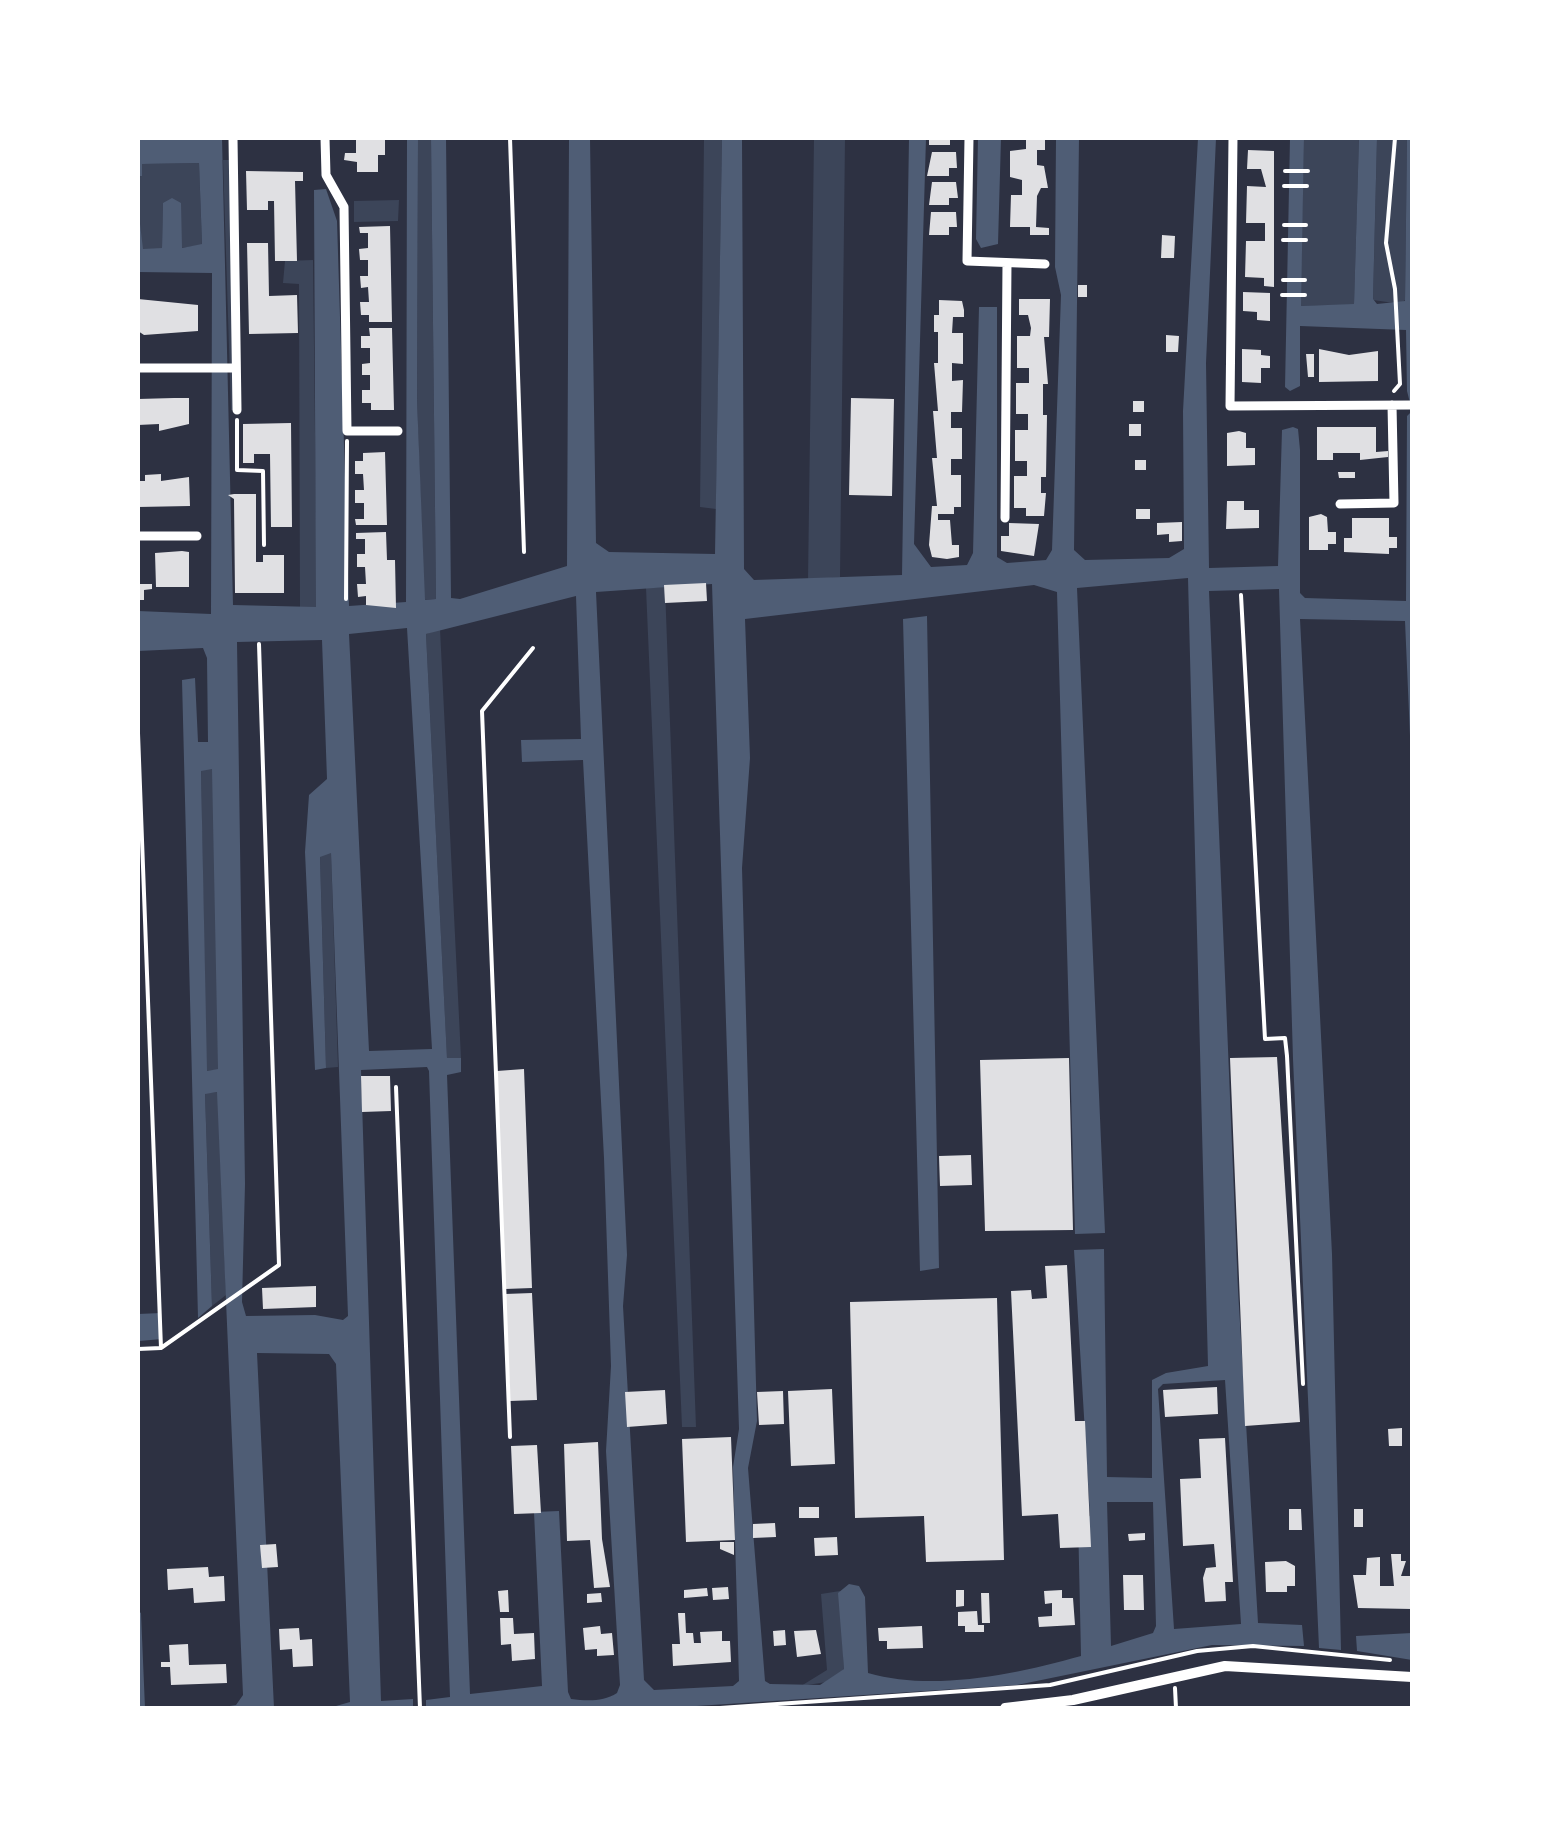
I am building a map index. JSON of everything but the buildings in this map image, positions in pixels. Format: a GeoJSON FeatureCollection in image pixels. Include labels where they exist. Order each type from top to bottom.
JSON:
{"type":"FeatureCollection","features":[{"type":"Feature","properties":{"kind":"street"},"geometry":{"type":"LineString","coordinates":[[233,138],[237,410]]}},
{"type":"Feature","properties":{"kind":"street"},"geometry":{"type":"LineString","coordinates":[[325,138],[326,175],[344,208],[347,432],[398,430]]}},
{"type":"Feature","properties":{"kind":"street"},"geometry":{"type":"LineString","coordinates":[[969,138],[966,262],[1045,264]]}},
{"type":"Feature","properties":{"kind":"street"},"geometry":{"type":"LineString","coordinates":[[1233,138],[1230,406],[1412,405]]}},
{"type":"Feature","properties":{"kind":"street"},"geometry":{"type":"LineString","coordinates":[[1006,518],[1007,263]]}},
{"type":"Feature","properties":{"kind":"street"},"geometry":{"type":"LineString","coordinates":[[138,368],[236,368]]}},
{"type":"Feature","properties":{"kind":"street"},"geometry":{"type":"LineString","coordinates":[[1340,504],[1394,503],[1392,405]]}},
{"type":"Feature","properties":{"kind":"street"},"geometry":{"type":"LineString","coordinates":[[138,536],[196,536]]}},
{"type":"Feature","properties":{"kind":"street"},"geometry":{"type":"LineString","coordinates":[[1004,1708],[1073,1700],[1226,1666],[1412,1677]]}},
{"type":"Feature","properties":{"kind":"lane"},"geometry":{"type":"LineString","coordinates":[[1241,595],[1258,970],[1264,1039],[1285,1038],[1287,1056],[1302,1384]]}},
{"type":"Feature","properties":{"kind":"path"},"geometry":{"type":"LineString","coordinates":[[474,138],[485,138]]}},
{"type":"Feature","properties":{"kind":"path"},"geometry":{"type":"LineString","coordinates":[[510,138],[524,552]]}},
{"type":"Feature","properties":{"kind":"path"},"geometry":{"type":"LineString","coordinates":[[1392,405],[1392,392],[1400,384],[1395,300],[1386,243],[1395,138]]}},
{"type":"Feature","properties":{"kind":"path"},"geometry":{"type":"LineString","coordinates":[[1285,171],[1308,171]]}},
{"type":"Feature","properties":{"kind":"path"},"geometry":{"type":"LineString","coordinates":[[1284,186],[1307,186]]}},
{"type":"Feature","properties":{"kind":"path"},"geometry":{"type":"LineString","coordinates":[[1284,225],[1306,225]]}},
{"type":"Feature","properties":{"kind":"path"},"geometry":{"type":"LineString","coordinates":[[1283,240],[1306,240]]}},
{"type":"Feature","properties":{"kind":"path"},"geometry":{"type":"LineString","coordinates":[[1283,280],[1306,280]]}},
{"type":"Feature","properties":{"kind":"path"},"geometry":{"type":"LineString","coordinates":[[1282,295],[1305,295]]}},
{"type":"Feature","properties":{"kind":"path"},"geometry":{"type":"LineString","coordinates":[[237,410],[237,470],[263,472],[264,545]]}},
{"type":"Feature","properties":{"kind":"path"},"geometry":{"type":"LineString","coordinates":[[346,599],[347,432]]}},
{"type":"Feature","properties":{"kind":"path"},"geometry":{"type":"LineString","coordinates":[[138,1350],[162,1348],[279,1265],[259,644]]}},
{"type":"Feature","properties":{"kind":"path"},"geometry":{"type":"LineString","coordinates":[[510,1437],[482,711],[533,648]]}},
{"type":"Feature","properties":{"kind":"path"},"geometry":{"type":"LineString","coordinates":[[138,733],[162,1348]]}},
{"type":"Feature","properties":{"kind":"path"},"geometry":{"type":"LineString","coordinates":[[396,1087],[420,1708]]}},
{"type":"Feature","properties":{"kind":"path"},"geometry":{"type":"LineString","coordinates":[[720,1708],[1050,1684],[1196,1651],[1253,1646],[1406,1662]]}},
{"type":"Feature","properties":{"kind":"shaded area"},"geometry":{"type":"Polygon","coordinates":[[[138,138],[222,138],[233,605],[316,607],[314,190],[326,189],[337,221],[349,606],[406,602],[407,138],[418,138],[417,400],[425,600],[436,599],[431,138],[446,138],[451,598],[460,599],[567,566],[569,138],[590,138],[596,543],[609,552],[715,554],[722,138],[742,138],[744,569],[754,580],[902,575],[909,138],[926,138],[914,544],[931,567],[967,565],[973,553],[979,307],[997,307],[997,557],[1007,563],[1046,560],[1052,550],[1061,295],[1055,267],[1056,138],[1079,138],[1074,550],[1085,560],[1169,558],[1184,549],[1183,411],[1198,138],[1216,138],[1206,363],[1209,568],[1278,566],[1282,430],[1293,427],[1298,429],[1300,450],[1300,593],[1305,598],[1406,601],[1407,416],[1412,411],[1412,782],[1405,621],[1300,619],[1332,1254],[1341,1650],[1319,1648],[1293,1059],[1279,589],[1209,591],[1238,1290],[1258,1623],[1302,1625],[1304,1646],[1212,1645],[1017,1685],[666,1708],[426,1708],[426,1700],[450,1697],[429,1071],[427,1067],[361,1070],[381,1701],[413,1699],[413,1708],[329,1708],[350,1702],[336,1364],[329,1354],[257,1353],[274,1708],[217,1708],[236,1705],[243,1695],[217,1092],[205,1094],[212,1306],[198,1318],[182,680],[195,678],[198,742],[208,742],[207,658],[203,648],[138,651],[138,611],[211,614],[212,273],[138,272],[138,207],[143,249],[162,248],[163,203],[172,198],[181,203],[182,248],[202,244],[199,163],[142,164],[142,176],[138,176],[138,138]],[[1188,578],[1077,588],[1105,1233],[1075,1234],[1057,592],[1034,585],[745,619],[750,758],[742,868],[757,1421],[748,1468],[765,1681],[820,1685],[844,1669],[838,1593],[849,1584],[859,1586],[865,1597],[868,1673],[947,1681],[1030,1669],[1081,1656],[1078,1518],[1090,1516],[1074,1250],[1104,1249],[1107,1477],[1152,1478],[1152,1380],[1166,1373],[1208,1366],[1188,578]],[[712,584],[596,592],[627,1255],[623,1306],[644,1680],[654,1690],[733,1686],[739,1681],[733,1467],[739,1429],[712,584]],[[576,596],[426,634],[447,1058],[461,1058],[461,1072],[447,1075],[470,1694],[542,1686],[534,1512],[559,1511],[568,1692],[571,1699],[606,1698],[617,1693],[620,1685],[606,1451],[611,1366],[604,1158],[583,760],[522,762],[521,740],[581,739],[576,596]],[[407,628],[349,634],[369,1051],[432,1049],[407,628]],[[322,640],[237,642],[245,1184],[242,1302],[246,1316],[315,1315],[343,1320],[348,1316],[331,853],[320,857],[326,1068],[315,1070],[305,852],[309,795],[327,779],[322,640]],[[212,769],[201,771],[207,1071],[218,1069],[212,769]],[[1225,1380],[1163,1384],[1158,1389],[1174,1629],[1241,1624],[1225,1380]],[[1107,1502],[1111,1646],[1153,1633],[1153,1502],[1107,1502]]]}},
{"type":"Feature","properties":{"kind":"shaded area"},"geometry":{"type":"Polygon","coordinates":[[[418,138],[431,138],[436,599],[424,600],[417,400],[418,138]]]}},
{"type":"Feature","properties":{"kind":"shaded area"},"geometry":{"type":"Polygon","coordinates":[[[704,138],[722,138],[716,509],[700,507],[704,138]]]}},
{"type":"Feature","properties":{"kind":"shaded area"},"geometry":{"type":"Polygon","coordinates":[[[814,138],[845,138],[840,577],[808,580],[814,138]]]}},
{"type":"Feature","properties":{"kind":"shaded area"},"geometry":{"type":"Polygon","coordinates":[[[978,138],[1001,138],[998,244],[981,248],[976,239],[978,138]]]}},
{"type":"Feature","properties":{"kind":"shaded area"},"geometry":{"type":"Polygon","coordinates":[[[1290,138],[1304,138],[1301,306],[1354,304],[1359,138],[1377,138],[1373,299],[1377,304],[1405,301],[1407,138],[1412,138],[1412,411],[1407,391],[1406,330],[1300,326],[1300,386],[1290,391],[1285,387],[1290,138]]]}},
{"type":"Feature","properties":{"kind":"shaded area"},"geometry":{"type":"Polygon","coordinates":[[[1304,138],[1359,138],[1354,305],[1300,306],[1304,138]]]}},
{"type":"Feature","properties":{"kind":"shaded area"},"geometry":{"type":"Polygon","coordinates":[[[1377,138],[1407,138],[1405,300],[1401,304],[1373,300],[1377,138]]]}},
{"type":"Feature","properties":{"kind":"shaded area"},"geometry":{"type":"Polygon","coordinates":[[[223,160],[234,160],[237,410],[231,410],[223,160]]]}},
{"type":"Feature","properties":{"kind":"shaded area"},"geometry":{"type":"Polygon","coordinates":[[[199,163],[202,245],[181,248],[181,204],[163,204],[162,249],[142,249],[138,207],[141,164],[199,163]]]}},
{"type":"Feature","properties":{"kind":"shaded area"},"geometry":{"type":"Polygon","coordinates":[[[399,200],[398,221],[354,222],[354,201],[399,200]]]}},
{"type":"Feature","properties":{"kind":"shaded area"},"geometry":{"type":"Polygon","coordinates":[[[313,260],[317,607],[300,607],[299,284],[283,283],[285,261],[313,260]]]}},
{"type":"Feature","properties":{"kind":"shaded area"},"geometry":{"type":"Polygon","coordinates":[[[665,587],[696,1427],[682,1427],[646,588],[665,587]]]}},
{"type":"Feature","properties":{"kind":"shaded area"},"geometry":{"type":"Polygon","coordinates":[[[927,616],[939,1268],[920,1271],[903,619],[927,616]]]}},
{"type":"Feature","properties":{"kind":"shaded area"},"geometry":{"type":"Polygon","coordinates":[[[440,629],[461,1058],[447,1059],[426,634],[440,629]]]}},
{"type":"Feature","properties":{"kind":"shaded area"},"geometry":{"type":"Polygon","coordinates":[[[213,768],[219,1070],[206,1071],[201,770],[213,768]]]}},
{"type":"Feature","properties":{"kind":"shaded area"},"geometry":{"type":"Polygon","coordinates":[[[331,852],[338,1067],[326,1068],[320,856],[331,852]]]}},
{"type":"Feature","properties":{"kind":"shaded area"},"geometry":{"type":"Polygon","coordinates":[[[218,1092],[226,1295],[212,1306],[205,1093],[218,1092]]]}},
{"type":"Feature","properties":{"kind":"shaded area"},"geometry":{"type":"Polygon","coordinates":[[[161,1313],[162,1339],[139,1341],[138,1314],[161,1313]]]}},
{"type":"Feature","properties":{"kind":"shaded area"},"geometry":{"type":"Polygon","coordinates":[[[840,1591],[844,1669],[833,1681],[801,1686],[827,1670],[821,1594],[840,1591]]]}},
{"type":"Feature","properties":{"kind":"shaded area"},"geometry":{"type":"Polygon","coordinates":[[[138,1611],[141,1613],[145,1708],[138,1708],[138,1611]]]}},
{"type":"Feature","properties":{"kind":"shaded area"},"geometry":{"type":"Polygon","coordinates":[[[1412,1633],[1412,1660],[1357,1651],[1356,1636],[1412,1633]]]}}]}
